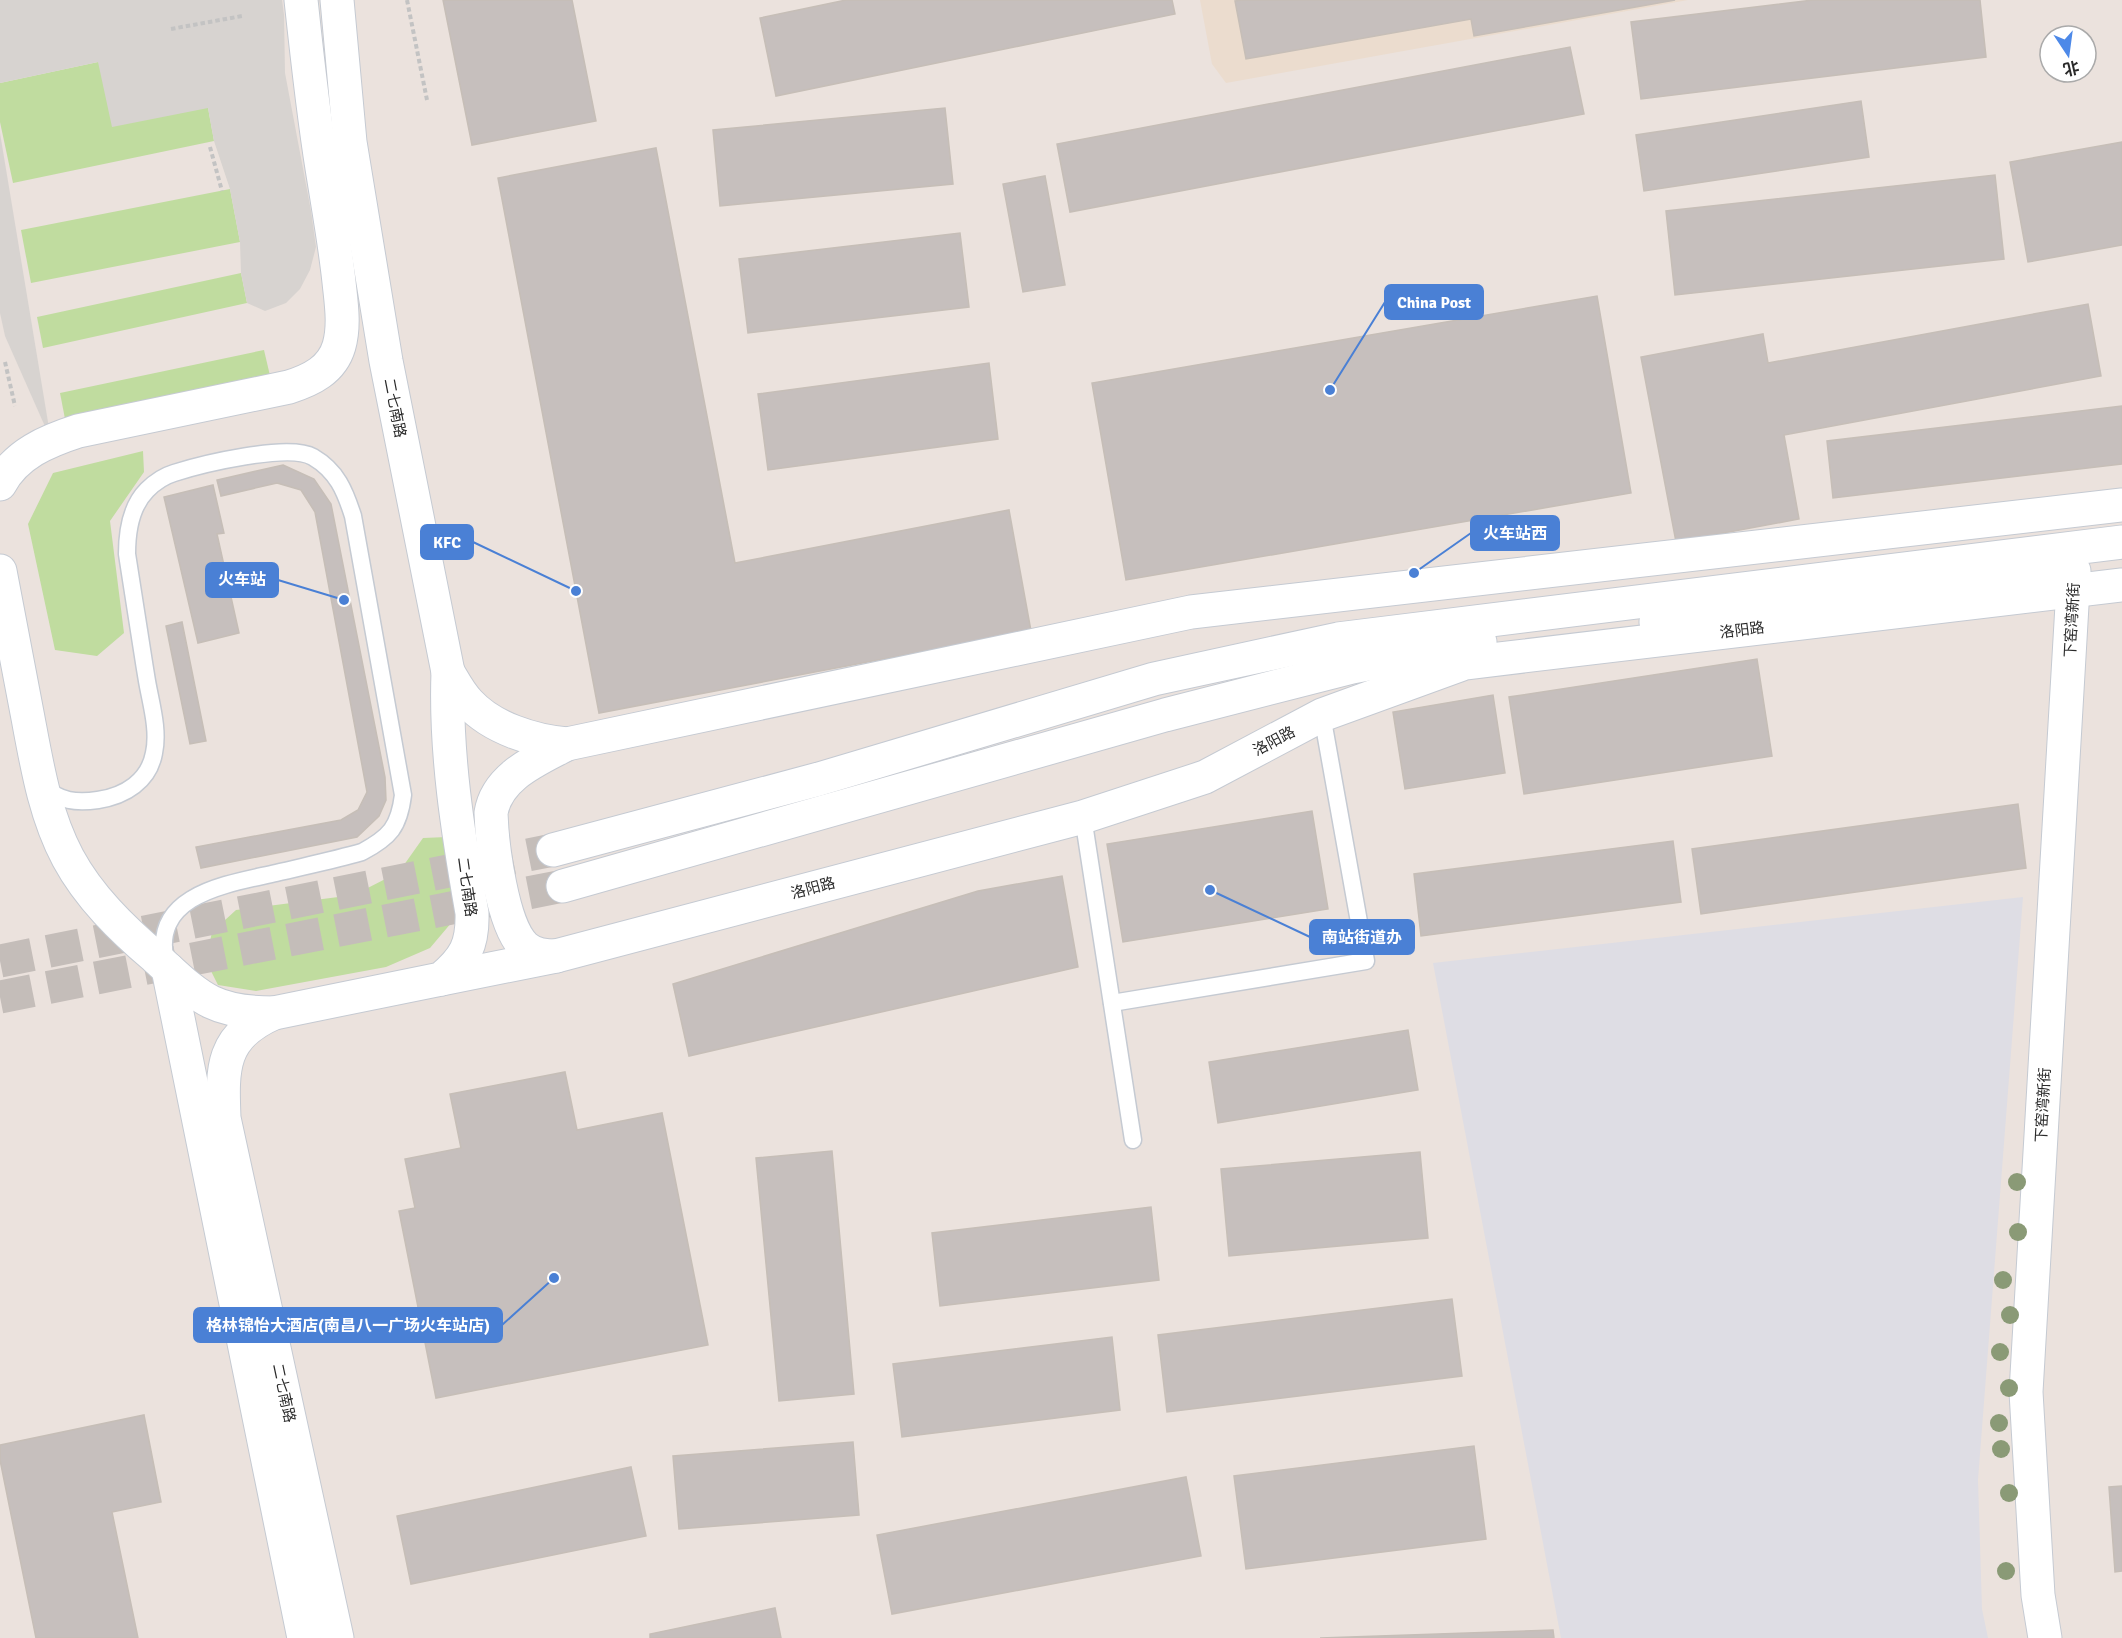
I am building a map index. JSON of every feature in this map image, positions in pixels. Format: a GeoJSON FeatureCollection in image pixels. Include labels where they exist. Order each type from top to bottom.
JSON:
{"type":"FeatureCollection","features":[{"type":"Feature","properties":{"kind":"main road"},"geometry":{"type":"LineString","coordinates":[[0,484],[17,462],[51,440],[90,429],[289,387],[308,381],[321,373],[332,361],[339,346],[342,312],[307,63],[302,0]]}},
{"type":"Feature","properties":{"kind":"main road","name":"二七南路"},"geometry":{"type":"LineString","coordinates":[[337,0],[350,142],[386,361],[448,672],[449,747],[455,808],[472,913],[471,940],[465,954],[457,966],[441,980],[274,1013],[258,1020],[243,1032],[231,1048],[224,1065],[222,1079],[224,1118],[338,1638]]}},
{"type":"Feature","properties":{"kind":"main road"},"geometry":{"type":"LineString","coordinates":[[556,956],[544,956],[532,952],[517,938],[510,925],[501,886],[491,813],[492,803],[497,794],[513,776],[567,744],[1191,612],[2122,505]]}},
{"type":"Feature","properties":{"kind":"main road"},"geometry":{"type":"LineString","coordinates":[[553,850],[819,779],[1154,679],[1338,639],[2122,542]]}},
{"type":"Feature","properties":{"kind":"main road","name":"洛阳路"},"geometry":{"type":"LineString","coordinates":[[441,980],[556,956],[1083,817],[1205,777],[1322,715],[1464,663],[2074,581],[2122,565]]}},
{"type":"Feature","properties":{"kind":"main road"},"geometry":{"type":"LineString","coordinates":[[0,571],[40,779],[58,837],[78,873],[106,910],[194,993],[218,1006],[246,1013],[274,1013]]}},
{"type":"Feature","properties":{"kind":"main road","name":"洛阳路"},"geometry":{"type":"LineString","coordinates":[[563,886],[1165,715],[1352,666],[1467,643],[1775,608],[2074,581],[2122,585]]}},
{"type":"Feature","properties":{"kind":"main road","name":"下窑湾新街"},"geometry":{"type":"LineString","coordinates":[[2045,1638],[2038,1595],[2026,1392],[2074,581]]}},
{"type":"Feature","properties":{"kind":"main road"},"geometry":{"type":"LineString","coordinates":[[448,672],[467,702],[492,722],[533,738],[567,744]]}},
{"type":"Feature","properties":{"kind":"main road","name":"二七南路"},"geometry":{"type":"LineString","coordinates":[[168,969],[304,1638]]}},
{"type":"Feature","properties":{"kind":"lane"},"geometry":{"type":"LineString","coordinates":[[40,779],[49,791],[70,801],[99,800],[123,793],[138,783],[148,769],[154,754],[154,722],[127,554],[130,520],[145,492],[155,483],[172,474],[270,452],[296,451],[311,456],[327,467],[340,481],[353,516],[403,795],[401,814],[393,831],[362,852],[217,886],[191,899],[176,914],[164,935],[162,946],[168,969]]}},
{"type":"Feature","properties":{"kind":"lane"},"geometry":{"type":"LineString","coordinates":[[1112,1003],[1366,961],[1322,715]]}},
{"type":"Feature","properties":{"kind":"lane"},"geometry":{"type":"LineString","coordinates":[[1083,817],[1133,1140]]}},
{"type":"Feature","properties":{"kind":"path"},"geometry":{"type":"LineString","coordinates":[[407,0],[427,100]]}},
{"type":"Feature","properties":{"kind":"path"},"geometry":{"type":"LineString","coordinates":[[171,29],[242,16]]}},
{"type":"Feature","properties":{"kind":"path"},"geometry":{"type":"LineString","coordinates":[[210,147],[222,191]]}},
{"type":"Feature","properties":{"kind":"path"},"geometry":{"type":"LineString","coordinates":[[5,362],[15,406]]}},
{"type":"Feature","properties":{"kind":"shaded area"},"geometry":{"type":"Polygon","coordinates":[[[0,0],[282,0],[285,73],[316,247],[310,270],[300,289],[286,303],[265,311],[247,303],[241,273],[240,242],[230,189],[214,141],[208,108],[112,127],[98,62],[0,83],[0,0]]]}},
{"type":"Feature","properties":{"kind":"shaded area"},"geometry":{"type":"Polygon","coordinates":[[[1200,0],[1688,0],[1226,83],[1212,64],[1200,0]]]}},
{"type":"Feature","properties":{"kind":"shaded area"},"geometry":{"type":"Polygon","coordinates":[[[0,133],[51,440],[5,336],[0,313],[0,133]]]}},
{"type":"Feature","properties":{"kind":"shaded area"},"geometry":{"type":"Polygon","coordinates":[[[2023,897],[1978,1480],[1982,1609],[1988,1638],[1561,1638],[1433,963],[2023,897]]]}},
{"type":"Feature","properties":{"kind":"green space"},"geometry":{"type":"Polygon","coordinates":[[[98,62],[208,108],[214,141],[13,183],[0,122],[0,83],[98,62]]]}},
{"type":"Feature","properties":{"kind":"green space"},"geometry":{"type":"Polygon","coordinates":[[[230,189],[240,242],[31,283],[21,230],[230,189]]]}},
{"type":"Feature","properties":{"kind":"green space"},"geometry":{"type":"Polygon","coordinates":[[[241,273],[247,303],[43,348],[37,317],[241,273]]]}},
{"type":"Feature","properties":{"kind":"green space"},"geometry":{"type":"Polygon","coordinates":[[[264,350],[271,380],[66,424],[60,393],[264,350]]]}},
{"type":"Feature","properties":{"kind":"green space"},"geometry":{"type":"Polygon","coordinates":[[[143,451],[144,472],[110,521],[124,633],[97,656],[55,650],[28,524],[53,473],[143,451]]]}},
{"type":"Feature","properties":{"kind":"green space"},"geometry":{"type":"Polygon","coordinates":[[[447,837],[463,909],[430,948],[386,967],[256,991],[218,985],[206,961],[212,932],[236,910],[354,895],[399,872],[423,838],[447,837]]]}},
{"type":"Feature","properties":{"kind":"building"},"geometry":{"type":"Polygon","coordinates":[[[443,0],[572,0],[596,121],[472,145],[443,0]]]}},
{"type":"Feature","properties":{"kind":"building"},"geometry":{"type":"Polygon","coordinates":[[[846,0],[1172,0],[1175,14],[776,96],[760,18],[846,0]]]}},
{"type":"Feature","properties":{"kind":"building"},"geometry":{"type":"Polygon","coordinates":[[[1675,0],[1474,36],[1471,19],[1246,59],[1235,1],[1675,0]]]}},
{"type":"Feature","properties":{"kind":"building"},"geometry":{"type":"Polygon","coordinates":[[[1813,0],[1980,0],[1986,57],[1641,99],[1631,22],[1813,0]]]}},
{"type":"Feature","properties":{"kind":"building"},"geometry":{"type":"Polygon","coordinates":[[[1570,47],[1584,114],[1070,212],[1057,144],[1570,47]]]}},
{"type":"Feature","properties":{"kind":"building"},"geometry":{"type":"Polygon","coordinates":[[[1861,101],[1869,157],[1644,191],[1636,135],[1861,101]]]}},
{"type":"Feature","properties":{"kind":"building"},"geometry":{"type":"Polygon","coordinates":[[[945,108],[953,184],[720,206],[713,130],[945,108]]]}},
{"type":"Feature","properties":{"kind":"building"},"geometry":{"type":"Polygon","coordinates":[[[2122,142],[2122,245],[2028,262],[2010,162],[2122,142]]]}},
{"type":"Feature","properties":{"kind":"building"},"geometry":{"type":"Polygon","coordinates":[[[656,148],[735,563],[1009,510],[1031,631],[599,713],[498,178],[656,148]]]}},
{"type":"Feature","properties":{"kind":"building"},"geometry":{"type":"Polygon","coordinates":[[[1995,175],[2004,259],[1675,295],[1666,211],[1995,175]]]}},
{"type":"Feature","properties":{"kind":"building"},"geometry":{"type":"Polygon","coordinates":[[[1045,176],[1065,285],[1023,292],[1003,184],[1045,176]]]}},
{"type":"Feature","properties":{"kind":"building"},"geometry":{"type":"Polygon","coordinates":[[[960,233],[969,307],[748,333],[739,259],[960,233]]]}},
{"type":"Feature","properties":{"kind":"building"},"geometry":{"type":"Polygon","coordinates":[[[1597,296],[1631,493],[1126,580],[1092,383],[1597,296]]]}},
{"type":"Feature","properties":{"kind":"building"},"geometry":{"type":"Polygon","coordinates":[[[2088,304],[2101,376],[1784,435],[1799,519],[1676,542],[1641,357],[1763,334],[1768,363],[2088,304]]]}},
{"type":"Feature","properties":{"kind":"building"},"geometry":{"type":"Polygon","coordinates":[[[989,363],[998,439],[768,470],[758,394],[989,363]]]}},
{"type":"Feature","properties":{"kind":"building"},"geometry":{"type":"Polygon","coordinates":[[[2122,406],[2122,464],[1833,498],[1827,441],[2122,406]]]}},
{"type":"Feature","properties":{"kind":"building"},"geometry":{"type":"Polygon","coordinates":[[[283,465],[314,479],[331,504],[385,777],[386,800],[379,816],[357,837],[201,868],[196,847],[341,820],[358,810],[367,792],[315,512],[301,490],[277,483],[221,496],[217,480],[283,465]]]}},
{"type":"Feature","properties":{"kind":"building"},"geometry":{"type":"Polygon","coordinates":[[[213,485],[224,533],[217,534],[239,633],[198,643],[164,497],[213,485]]]}},
{"type":"Feature","properties":{"kind":"building"},"geometry":{"type":"Polygon","coordinates":[[[182,622],[206,741],[190,744],[166,626],[182,622]]]}},
{"type":"Feature","properties":{"kind":"building"},"geometry":{"type":"Polygon","coordinates":[[[1757,659],[1772,756],[1524,794],[1509,697],[1757,659]]]}},
{"type":"Feature","properties":{"kind":"building"},"geometry":{"type":"Polygon","coordinates":[[[1493,695],[1505,773],[1405,789],[1393,712],[1493,695]]]}},
{"type":"Feature","properties":{"kind":"building"},"geometry":{"type":"Polygon","coordinates":[[[2018,804],[2026,868],[1701,914],[1692,849],[2018,804]]]}},
{"type":"Feature","properties":{"kind":"building"},"geometry":{"type":"Polygon","coordinates":[[[1312,811],[1328,909],[1123,942],[1107,844],[1312,811]]]}},
{"type":"Feature","properties":{"kind":"building"},"geometry":{"type":"Polygon","coordinates":[[[1673,841],[1681,902],[1421,936],[1414,874],[1673,841]]]}},
{"type":"Feature","properties":{"kind":"building"},"geometry":{"type":"Polygon","coordinates":[[[1062,876],[1078,967],[689,1056],[673,984],[978,891],[1062,876]]]}},
{"type":"Feature","properties":{"kind":"building"},"geometry":{"type":"Polygon","coordinates":[[[1408,1030],[1418,1090],[1218,1123],[1209,1062],[1408,1030]]]}},
{"type":"Feature","properties":{"kind":"building"},"geometry":{"type":"Polygon","coordinates":[[[565,1072],[577,1130],[662,1113],[708,1345],[436,1398],[399,1211],[415,1208],[405,1159],[461,1148],[450,1094],[565,1072]]]}},
{"type":"Feature","properties":{"kind":"building"},"geometry":{"type":"Polygon","coordinates":[[[832,1151],[854,1394],[779,1401],[756,1158],[832,1151]]]}},
{"type":"Feature","properties":{"kind":"building"},"geometry":{"type":"Polygon","coordinates":[[[1420,1152],[1428,1238],[1229,1256],[1221,1169],[1420,1152]]]}},
{"type":"Feature","properties":{"kind":"building"},"geometry":{"type":"Polygon","coordinates":[[[1151,1207],[1159,1280],[940,1306],[932,1233],[1151,1207]]]}},
{"type":"Feature","properties":{"kind":"building"},"geometry":{"type":"Polygon","coordinates":[[[1452,1299],[1462,1376],[1167,1412],[1158,1335],[1452,1299]]]}},
{"type":"Feature","properties":{"kind":"building"},"geometry":{"type":"Polygon","coordinates":[[[1112,1337],[1120,1410],[902,1437],[893,1364],[1112,1337]]]}},
{"type":"Feature","properties":{"kind":"building"},"geometry":{"type":"Polygon","coordinates":[[[144,1415],[161,1502],[112,1512],[138,1638],[36,1638],[0,1460],[0,1445],[144,1415]]]}},
{"type":"Feature","properties":{"kind":"building"},"geometry":{"type":"Polygon","coordinates":[[[853,1442],[859,1515],[679,1529],[673,1456],[853,1442]]]}},
{"type":"Feature","properties":{"kind":"building"},"geometry":{"type":"Polygon","coordinates":[[[1474,1446],[1486,1539],[1246,1569],[1234,1476],[1474,1446]]]}},
{"type":"Feature","properties":{"kind":"building"},"geometry":{"type":"Polygon","coordinates":[[[631,1467],[646,1536],[411,1584],[397,1516],[631,1467]]]}},
{"type":"Feature","properties":{"kind":"building"},"geometry":{"type":"Polygon","coordinates":[[[1186,1477],[1201,1556],[892,1614],[877,1535],[1186,1477]]]}},
{"type":"Feature","properties":{"kind":"building"},"geometry":{"type":"Polygon","coordinates":[[[2122,1486],[2122,1571],[2115,1572],[2109,1487],[2122,1486]]]}},
{"type":"Feature","properties":{"kind":"building"},"geometry":{"type":"Polygon","coordinates":[[[775,1608],[781,1638],[650,1638],[650,1634],[775,1608]]]}},
{"type":"Feature","properties":{"kind":"building"},"geometry":{"type":"Polygon","coordinates":[[[1553,1630],[1554,1638],[1320,1638],[1553,1630]]]}},
{"type":"Feature","properties":{"kind":"tunnel"},"geometry":{"type":"LineString","coordinates":[[0,961],[553,850]]}},
{"type":"Feature","properties":{"kind":"tunnel"},"geometry":{"type":"LineString","coordinates":[[0,997],[563,886]]}},
{"type":"Feature","properties":{"kind":"place","name":"China Post"},"geometry":{"type":"Point","coordinates":[1330,390]}},
{"type":"Feature","properties":{"kind":"place","name":"火车站西"},"geometry":{"type":"Point","coordinates":[1414,573]}},
{"type":"Feature","properties":{"kind":"place","name":"KFC"},"geometry":{"type":"Point","coordinates":[576,591]}},
{"type":"Feature","properties":{"kind":"place","name":"火车站"},"geometry":{"type":"Point","coordinates":[344,600]}},
{"type":"Feature","properties":{"kind":"place","name":"南站街道办"},"geometry":{"type":"Point","coordinates":[1210,890]}},
{"type":"Feature","properties":{"kind":"place","name":"格林锦怡大酒店(南昌八一广场火车站店)"},"geometry":{"type":"Point","coordinates":[554,1278]}}]}
